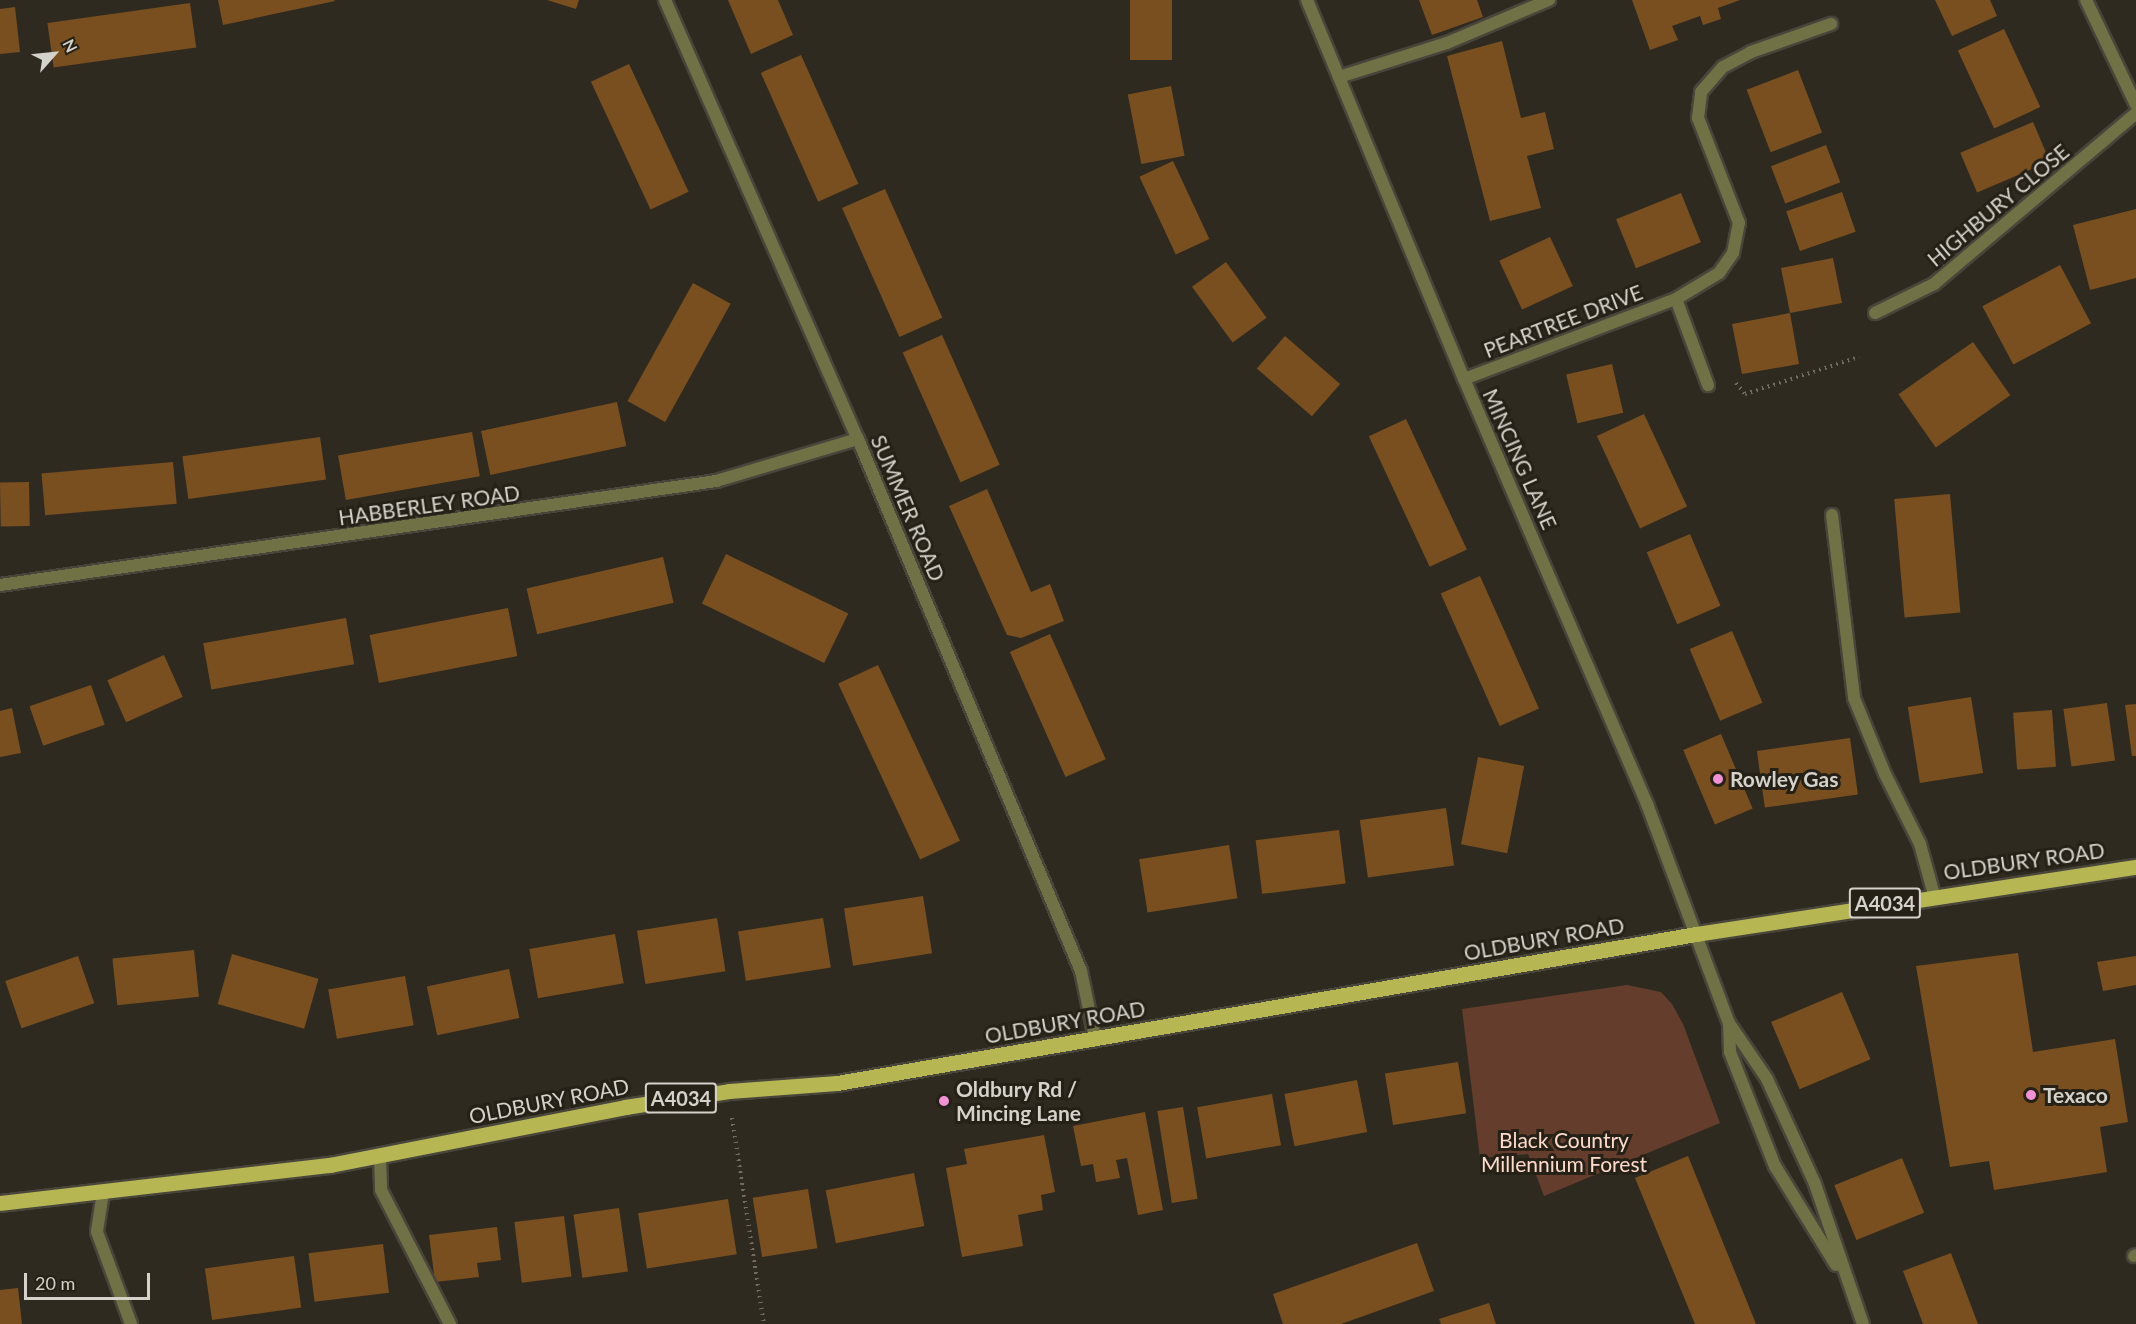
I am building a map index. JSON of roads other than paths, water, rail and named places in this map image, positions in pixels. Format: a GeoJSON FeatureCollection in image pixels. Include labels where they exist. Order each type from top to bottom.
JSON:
{"type":"FeatureCollection","features":[{"type":"Feature","properties":{"kind":"main road","name":"OLDBURY ROAD"},"geometry":{"type":"LineString","coordinates":[[0,1203],[103,1193],[380,1157],[625,1107],[729,1091],[837,1083],[1696,934],[1934,895],[2136,867]]}},
{"type":"Feature","properties":{"kind":"street","name":"SUMMER ROAD"},"geometry":{"type":"LineString","coordinates":[[665,0],[858,439],[1081,971],[1095,1038]]}},
{"type":"Feature","properties":{"kind":"street","name":"MINCING LANE"},"geometry":{"type":"LineString","coordinates":[[1308,0],[1464,379],[1587,662],[1696,934],[1729,1023]]}},
{"type":"Feature","properties":{"kind":"street"},"geometry":{"type":"LineString","coordinates":[[1339,77],[1447,43],[1549,0]]}},
{"type":"Feature","properties":{"kind":"street"},"geometry":{"type":"LineString","coordinates":[[2086,0],[2136,105]]}},
{"type":"Feature","properties":{"kind":"street","name":"PEARTREE DRIVE"},"geometry":{"type":"LineString","coordinates":[[1464,379],[1676,298],[1719,273],[1733,253],[1739,223],[1698,118],[1701,92],[1723,67],[1751,52],[1831,24]]}},
{"type":"Feature","properties":{"kind":"street","name":"HIGHBURY CLOSE"},"geometry":{"type":"LineString","coordinates":[[1875,313],[1934,284],[2136,113]]}},
{"type":"Feature","properties":{"kind":"street","name":"PEARTREE DRIVE"},"geometry":{"type":"LineString","coordinates":[[1676,298],[1708,385]]}},
{"type":"Feature","properties":{"kind":"street","name":"HABBERLEY ROAD"},"geometry":{"type":"LineString","coordinates":[[0,585],[716,481],[858,439]]}},
{"type":"Feature","properties":{"kind":"street"},"geometry":{"type":"LineString","coordinates":[[1832,515],[1854,698],[1885,774],[1920,843],[1934,895]]}},
{"type":"Feature","properties":{"kind":"street"},"geometry":{"type":"LineString","coordinates":[[1729,1023],[1730,1052],[1775,1166],[1846,1281]]}},
{"type":"Feature","properties":{"kind":"street"},"geometry":{"type":"LineString","coordinates":[[1729,1023],[1767,1078],[1815,1184],[1846,1281],[1863,1324]]}},
{"type":"Feature","properties":{"kind":"street"},"geometry":{"type":"LineString","coordinates":[[380,1157],[381,1190],[450,1324]]}},
{"type":"Feature","properties":{"kind":"street"},"geometry":{"type":"LineString","coordinates":[[103,1193],[97,1232],[131,1324]]}},
{"type":"Feature","properties":{"kind":"place","name":"Rowley Gas"},"geometry":{"type":"Point","coordinates":[1718,779]}},
{"type":"Feature","properties":{"kind":"place","name":"Texaco"},"geometry":{"type":"Point","coordinates":[2031,1095]}},
{"type":"Feature","properties":{"kind":"place","name":"Oldbury Rd / Mincing Lane"},"geometry":{"type":"Point","coordinates":[944,1101]}},
{"type":"Feature","properties":{"kind":"park label","name":"Black Country Millennium Forest"},"geometry":{"type":"Point","coordinates":[1564,1152]}}]}
